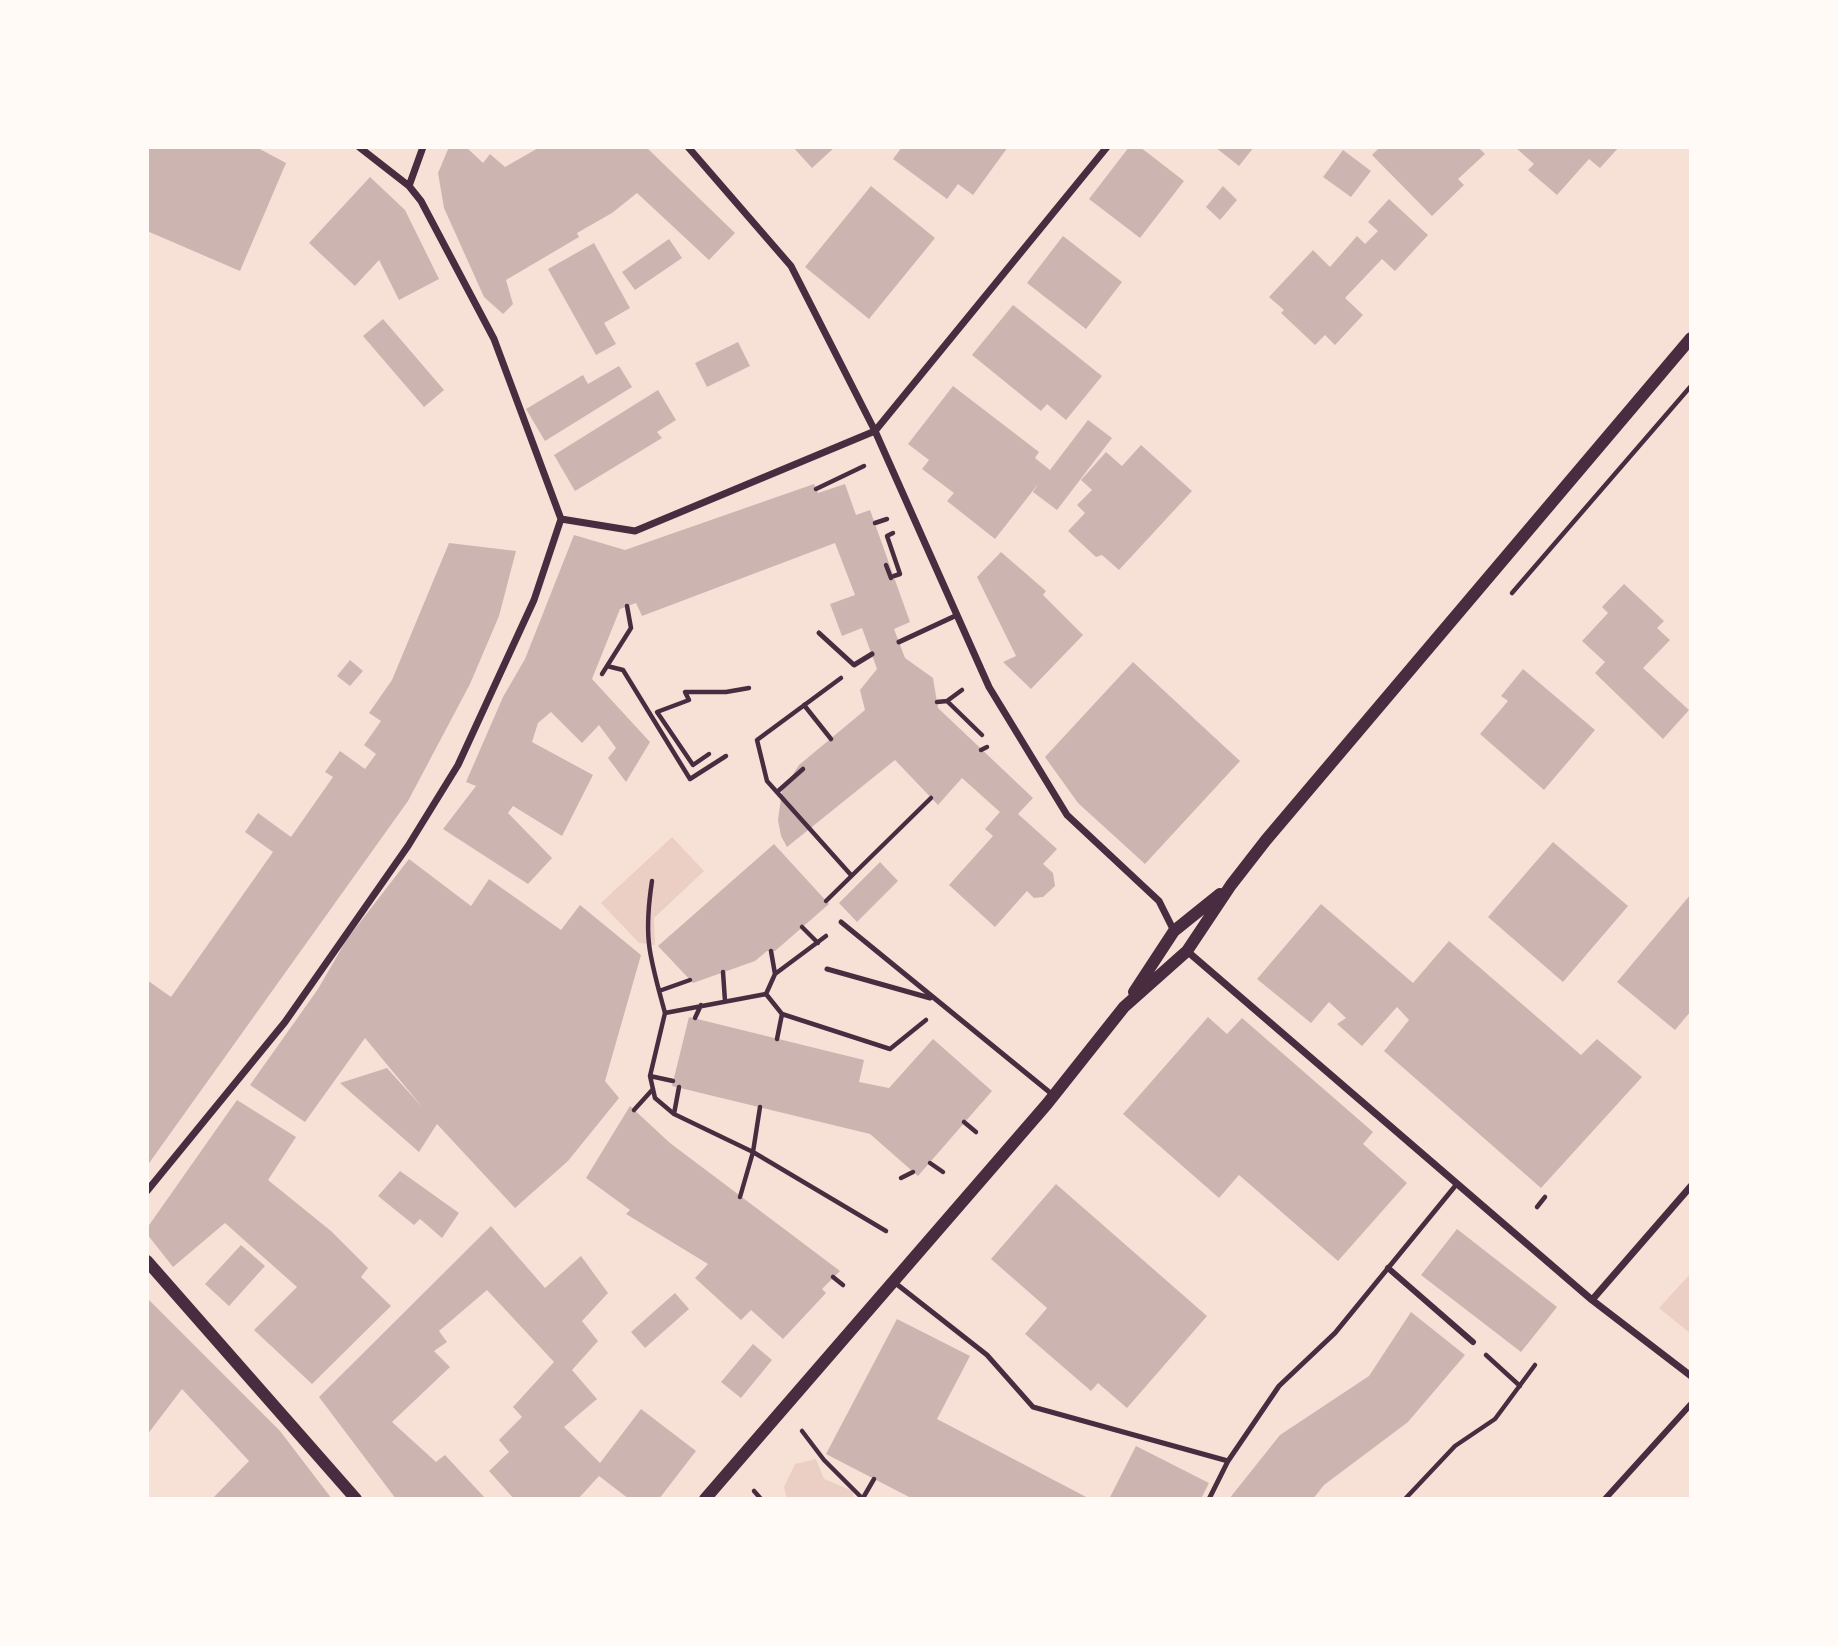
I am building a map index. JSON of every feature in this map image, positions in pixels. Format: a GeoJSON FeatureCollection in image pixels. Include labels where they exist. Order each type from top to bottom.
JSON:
{"type":"FeatureCollection","features":[{"type":"Feature","properties":{"kind":"street"},"geometry":{"type":"LineString","coordinates":[[147,1191],[285,1022],[408,846],[464,752],[534,600],[561,519],[494,338],[421,201],[409,186],[359,147]]}},
{"type":"Feature","properties":{"kind":"street"},"geometry":{"type":"LineString","coordinates":[[409,186],[423,147]]}},
{"type":"Feature","properties":{"kind":"street"},"geometry":{"type":"LineString","coordinates":[[688,147],[791,266],[875,431],[955,616],[989,687],[1067,815],[1159,901],[1174,931]]}},
{"type":"Feature","properties":{"kind":"street"},"geometry":{"type":"LineString","coordinates":[[561,519],[635,531],[875,431],[1107,147]]}},
{"type":"Feature","properties":{"kind":"street"},"geometry":{"type":"LineString","coordinates":[[1124,1007],[1187,950],[1231,885],[1691,338]]}},
{"type":"Feature","properties":{"kind":"street"},"geometry":{"type":"LineString","coordinates":[[705,1499],[1053,1096],[1124,1007],[1174,931],[1231,885]]}},
{"type":"Feature","properties":{"kind":"street"},"geometry":{"type":"LineString","coordinates":[[1187,950],[1592,1300],[1691,1376]]}},
{"type":"Feature","properties":{"kind":"street"},"geometry":{"type":"LineString","coordinates":[[1592,1300],[1691,1186]]}},
{"type":"Feature","properties":{"kind":"street"},"geometry":{"type":"LineString","coordinates":[[147,1261],[356,1499]]}},
{"type":"Feature","properties":{"kind":"street"},"geometry":{"type":"LineString","coordinates":[[1388,1268],[1473,1342]]}},
{"type":"Feature","properties":{"kind":"street"},"geometry":{"type":"LineString","coordinates":[[1605,1499],[1691,1405]]}},
{"type":"Feature","properties":{"kind":"lane"},"geometry":{"type":"LineString","coordinates":[[899,642],[955,616]]}},
{"type":"Feature","properties":{"kind":"lane"},"geometry":{"type":"LineString","coordinates":[[819,633],[855,665],[872,654]]}},
{"type":"Feature","properties":{"kind":"lane"},"geometry":{"type":"LineString","coordinates":[[841,922],[1053,1096]]}},
{"type":"Feature","properties":{"kind":"lane"},"geometry":{"type":"LineString","coordinates":[[827,969],[933,998]]}},
{"type":"Feature","properties":{"kind":"lane"},"geometry":{"type":"LineString","coordinates":[[1209,1499],[1228,1461],[1279,1387],[1335,1333],[1456,1185]]}},
{"type":"Feature","properties":{"kind":"lane"},"geometry":{"type":"LineString","coordinates":[[894,1281],[987,1354],[1033,1407],[1228,1461]]}},
{"type":"Feature","properties":{"kind":"path"},"geometry":{"type":"LineString","coordinates":[[816,489],[864,467]]}},
{"type":"Feature","properties":{"kind":"path"},"geometry":{"type":"LineString","coordinates":[[875,523],[887,519]]}},
{"type":"Feature","properties":{"kind":"path"},"geometry":{"type":"LineString","coordinates":[[886,565],[892,577],[900,574],[887,536],[894,533]]}},
{"type":"Feature","properties":{"kind":"path"},"geometry":{"type":"LineString","coordinates":[[602,674],[631,628],[627,606]]}},
{"type":"Feature","properties":{"kind":"path"},"geometry":{"type":"LineString","coordinates":[[607,666],[624,670],[690,779],[726,755]]}},
{"type":"Feature","properties":{"kind":"path"},"geometry":{"type":"LineString","coordinates":[[845,675],[757,740],[767,781],[851,875]]}},
{"type":"Feature","properties":{"kind":"path"},"geometry":{"type":"LineString","coordinates":[[709,754],[694,765],[657,712],[689,699],[685,692],[726,692],[749,688]]}},
{"type":"Feature","properties":{"kind":"path"},"geometry":{"type":"LineString","coordinates":[[937,702],[947,701],[962,690]]}},
{"type":"Feature","properties":{"kind":"path"},"geometry":{"type":"LineString","coordinates":[[947,701],[982,735]]}},
{"type":"Feature","properties":{"kind":"path"},"geometry":{"type":"LineString","coordinates":[[804,705],[831,739]]}},
{"type":"Feature","properties":{"kind":"path"},"geometry":{"type":"LineString","coordinates":[[981,750],[987,747]]}},
{"type":"Feature","properties":{"kind":"path"},"geometry":{"type":"LineString","coordinates":[[777,792],[803,769]]}},
{"type":"Feature","properties":{"kind":"path"},"geometry":{"type":"LineString","coordinates":[[825,901],[931,798]]}},
{"type":"Feature","properties":{"kind":"path"},"geometry":{"type":"LineString","coordinates":[[652,881],[646,921],[647,944],[665,1013],[650,1076],[655,1098],[674,1114],[753,1152],[886,1231]]}},
{"type":"Feature","properties":{"kind":"path"},"geometry":{"type":"LineString","coordinates":[[766,995],[775,974],[818,943],[841,922]]}},
{"type":"Feature","properties":{"kind":"path"},"geometry":{"type":"LineString","coordinates":[[802,927],[818,943]]}},
{"type":"Feature","properties":{"kind":"path"},"geometry":{"type":"LineString","coordinates":[[771,951],[775,974]]}},
{"type":"Feature","properties":{"kind":"path"},"geometry":{"type":"LineString","coordinates":[[723,972],[725,1001]]}},
{"type":"Feature","properties":{"kind":"path"},"geometry":{"type":"LineString","coordinates":[[659,991],[690,980]]}},
{"type":"Feature","properties":{"kind":"path"},"geometry":{"type":"LineString","coordinates":[[665,1013],[766,995]]}},
{"type":"Feature","properties":{"kind":"path"},"geometry":{"type":"LineString","coordinates":[[766,995],[782,1014],[890,1049],[942,1007]]}},
{"type":"Feature","properties":{"kind":"path"},"geometry":{"type":"LineString","coordinates":[[695,1018],[701,1005]]}},
{"type":"Feature","properties":{"kind":"path"},"geometry":{"type":"LineString","coordinates":[[777,1039],[782,1014]]}},
{"type":"Feature","properties":{"kind":"path"},"geometry":{"type":"LineString","coordinates":[[650,1076],[673,1081]]}},
{"type":"Feature","properties":{"kind":"path"},"geometry":{"type":"LineString","coordinates":[[674,1114],[679,1087]]}},
{"type":"Feature","properties":{"kind":"path"},"geometry":{"type":"LineString","coordinates":[[634,1110],[653,1089]]}},
{"type":"Feature","properties":{"kind":"path"},"geometry":{"type":"LineString","coordinates":[[740,1197],[753,1152],[760,1107]]}},
{"type":"Feature","properties":{"kind":"path"},"geometry":{"type":"LineString","coordinates":[[964,1122],[976,1132]]}},
{"type":"Feature","properties":{"kind":"path"},"geometry":{"type":"LineString","coordinates":[[930,1163],[943,1172]]}},
{"type":"Feature","properties":{"kind":"path"},"geometry":{"type":"LineString","coordinates":[[901,1178],[913,1172]]}},
{"type":"Feature","properties":{"kind":"path"},"geometry":{"type":"LineString","coordinates":[[1537,1207],[1545,1197]]}},
{"type":"Feature","properties":{"kind":"path"},"geometry":{"type":"LineString","coordinates":[[833,1277],[843,1285]]}},
{"type":"Feature","properties":{"kind":"path"},"geometry":{"type":"LineString","coordinates":[[1473,1342],[1520,1386]]}},
{"type":"Feature","properties":{"kind":"path"},"geometry":{"type":"LineString","coordinates":[[1405,1499],[1455,1446],[1495,1419],[1535,1365]]}},
{"type":"Feature","properties":{"kind":"path"},"geometry":{"type":"LineString","coordinates":[[802,1431],[824,1460],[863,1499],[874,1479]]}},
{"type":"Feature","properties":{"kind":"path"},"geometry":{"type":"LineString","coordinates":[[754,1491],[761,1499]]}},
{"type":"Feature","properties":{"kind":"shaded area"},"geometry":{"type":"Polygon","coordinates":[[[672,837],[704,871],[654,918],[655,945],[639,943],[601,903],[672,837]]]}},
{"type":"Feature","properties":{"kind":"shaded area"},"geometry":{"type":"Polygon","coordinates":[[[1691,1273],[1691,1334],[1659,1308],[1691,1273]]]}},
{"type":"Feature","properties":{"kind":"shaded area"},"geometry":{"type":"Polygon","coordinates":[[[816,1459],[824,1479],[853,1491],[853,1499],[787,1499],[784,1487],[795,1464],[816,1459]]]}},
{"type":"Feature","properties":{"kind":"building"},"geometry":{"type":"Polygon","coordinates":[[[147,147],[256,147],[286,163],[240,271],[147,231],[147,147]]]}},
{"type":"Feature","properties":{"kind":"building"},"geometry":{"type":"Polygon","coordinates":[[[449,147],[466,147],[483,163],[490,154],[505,167],[540,147],[646,147],[735,233],[709,260],[637,193],[612,213],[577,233],[579,237],[506,280],[513,304],[503,314],[484,297],[444,208],[438,173],[449,147]]]}},
{"type":"Feature","properties":{"kind":"building"},"geometry":{"type":"Polygon","coordinates":[[[793,147],[835,147],[812,168],[793,147]]]}},
{"type":"Feature","properties":{"kind":"building"},"geometry":{"type":"Polygon","coordinates":[[[902,147],[1008,147],[973,195],[958,184],[947,199],[893,159],[902,147]]]}},
{"type":"Feature","properties":{"kind":"building"},"geometry":{"type":"Polygon","coordinates":[[[1129,147],[1140,147],[1184,181],[1140,238],[1089,199],[1129,147]]]}},
{"type":"Feature","properties":{"kind":"building"},"geometry":{"type":"Polygon","coordinates":[[[1215,147],[1254,147],[1239,166],[1215,147]]]}},
{"type":"Feature","properties":{"kind":"building"},"geometry":{"type":"Polygon","coordinates":[[[1380,147],[1478,147],[1485,154],[1458,179],[1464,185],[1432,216],[1372,155],[1380,147]]]}},
{"type":"Feature","properties":{"kind":"building"},"geometry":{"type":"Polygon","coordinates":[[[1515,147],[1619,147],[1600,168],[1589,159],[1557,195],[1528,170],[1534,164],[1515,147]]]}},
{"type":"Feature","properties":{"kind":"building"},"geometry":{"type":"Polygon","coordinates":[[[1343,150],[1371,171],[1351,197],[1323,177],[1343,150]]]}},
{"type":"Feature","properties":{"kind":"building"},"geometry":{"type":"Polygon","coordinates":[[[370,177],[405,210],[439,279],[399,300],[379,260],[355,286],[309,243],[370,177]]]}},
{"type":"Feature","properties":{"kind":"building"},"geometry":{"type":"Polygon","coordinates":[[[871,186],[935,238],[869,319],[805,267],[871,186]]]}},
{"type":"Feature","properties":{"kind":"building"},"geometry":{"type":"Polygon","coordinates":[[[1223,186],[1237,200],[1220,220],[1206,207],[1223,186]]]}},
{"type":"Feature","properties":{"kind":"building"},"geometry":{"type":"Polygon","coordinates":[[[1389,199],[1428,235],[1395,271],[1382,259],[1345,298],[1363,315],[1335,345],[1325,335],[1315,345],[1281,313],[1284,310],[1269,297],[1313,250],[1330,267],[1357,236],[1365,244],[1378,231],[1368,222],[1389,199]]]}},
{"type":"Feature","properties":{"kind":"building"},"geometry":{"type":"Polygon","coordinates":[[[1063,236],[1122,282],[1086,329],[1027,283],[1063,236]]]}},
{"type":"Feature","properties":{"kind":"building"},"geometry":{"type":"Polygon","coordinates":[[[669,239],[682,258],[635,290],[622,272],[669,239]]]}},
{"type":"Feature","properties":{"kind":"building"},"geometry":{"type":"Polygon","coordinates":[[[594,243],[630,308],[604,323],[616,344],[596,355],[548,269],[594,243]]]}},
{"type":"Feature","properties":{"kind":"building"},"geometry":{"type":"Polygon","coordinates":[[[1013,305],[1102,376],[1066,420],[1047,404],[1041,411],[972,355],[1013,305]]]}},
{"type":"Feature","properties":{"kind":"building"},"geometry":{"type":"Polygon","coordinates":[[[383,319],[444,390],[424,407],[363,336],[383,319]]]}},
{"type":"Feature","properties":{"kind":"building"},"geometry":{"type":"Polygon","coordinates":[[[738,342],[750,366],[707,387],[695,363],[738,342]]]}},
{"type":"Feature","properties":{"kind":"building"},"geometry":{"type":"Polygon","coordinates":[[[619,366],[632,387],[545,441],[526,409],[583,375],[588,384],[619,366]]]}},
{"type":"Feature","properties":{"kind":"building"},"geometry":{"type":"Polygon","coordinates":[[[953,386],[1039,452],[1035,458],[1050,470],[1088,420],[1112,438],[1057,510],[1033,492],[1039,483],[995,539],[947,501],[954,493],[922,469],[929,460],[908,444],[953,386]]]}},
{"type":"Feature","properties":{"kind":"building"},"geometry":{"type":"Polygon","coordinates":[[[658,390],[676,420],[657,432],[662,438],[575,491],[554,455],[658,390]]]}},
{"type":"Feature","properties":{"kind":"building"},"geometry":{"type":"Polygon","coordinates":[[[1141,445],[1192,491],[1119,570],[1102,555],[1096,557],[1068,531],[1085,513],[1077,505],[1092,490],[1081,480],[1106,452],[1122,466],[1141,445]]]}},
{"type":"Feature","properties":{"kind":"building"},"geometry":{"type":"Polygon","coordinates":[[[814,484],[818,493],[845,484],[856,515],[870,510],[910,622],[894,629],[905,658],[933,678],[938,708],[1033,798],[1018,814],[1057,849],[1043,864],[1053,873],[1055,886],[1043,897],[1034,898],[1027,891],[995,927],[949,885],[993,836],[985,829],[1000,812],[962,778],[938,805],[895,760],[787,847],[781,836],[778,820],[782,791],[799,765],[865,710],[860,690],[877,669],[862,628],[842,636],[830,604],[855,595],[835,543],[642,616],[636,603],[620,609],[592,679],[650,742],[626,782],[608,758],[616,748],[599,725],[582,743],[551,712],[538,723],[532,742],[593,775],[562,836],[513,806],[508,813],[552,858],[528,884],[443,829],[476,786],[466,782],[503,697],[525,659],[574,535],[625,550],[814,484]]]}},
{"type":"Feature","properties":{"kind":"building"},"geometry":{"type":"Polygon","coordinates":[[[449,543],[516,551],[499,616],[470,684],[408,801],[147,1166],[147,980],[171,997],[273,852],[245,832],[258,813],[291,837],[333,777],[325,772],[340,751],[365,769],[376,754],[364,745],[381,721],[369,713],[392,680],[449,543]]]}},
{"type":"Feature","properties":{"kind":"building"},"geometry":{"type":"Polygon","coordinates":[[[1001,552],[1046,591],[1043,595],[1083,635],[1031,689],[1003,662],[1016,656],[977,577],[1001,552]]]}},
{"type":"Feature","properties":{"kind":"building"},"geometry":{"type":"Polygon","coordinates":[[[1624,584],[1664,621],[1657,628],[1670,640],[1643,668],[1689,710],[1663,739],[1595,673],[1605,662],[1582,641],[1608,613],[1602,607],[1624,584]]]}},
{"type":"Feature","properties":{"kind":"building"},"geometry":{"type":"Polygon","coordinates":[[[350,660],[363,671],[350,686],[337,676],[350,660]]]}},
{"type":"Feature","properties":{"kind":"building"},"geometry":{"type":"Polygon","coordinates":[[[1133,662],[1240,761],[1145,864],[1078,803],[1045,757],[1133,662]]]}},
{"type":"Feature","properties":{"kind":"building"},"geometry":{"type":"Polygon","coordinates":[[[1523,669],[1595,730],[1544,790],[1480,734],[1508,701],[1501,696],[1523,669]]]}},
{"type":"Feature","properties":{"kind":"building"},"geometry":{"type":"Polygon","coordinates":[[[1553,842],[1628,906],[1563,982],[1488,917],[1553,842]]]}},
{"type":"Feature","properties":{"kind":"building"},"geometry":{"type":"Polygon","coordinates":[[[774,844],[829,904],[775,951],[767,951],[755,961],[693,983],[658,946],[774,844]]]}},
{"type":"Feature","properties":{"kind":"building"},"geometry":{"type":"Polygon","coordinates":[[[409,859],[471,906],[489,879],[561,930],[580,905],[641,955],[605,1081],[619,1098],[568,1161],[515,1208],[437,1124],[419,1152],[340,1083],[387,1068],[423,1108],[365,1038],[305,1122],[250,1085],[318,989],[347,939],[409,859]]]}},
{"type":"Feature","properties":{"kind":"building"},"geometry":{"type":"Polygon","coordinates":[[[880,862],[898,881],[857,922],[839,903],[880,862]]]}},
{"type":"Feature","properties":{"kind":"building"},"geometry":{"type":"Polygon","coordinates":[[[1691,894],[1691,1011],[1675,1030],[1617,982],[1691,894]]]}},
{"type":"Feature","properties":{"kind":"building"},"geometry":{"type":"Polygon","coordinates":[[[1321,904],[1413,983],[1449,941],[1581,1055],[1597,1039],[1642,1077],[1541,1188],[1384,1051],[1409,1020],[1397,1007],[1362,1046],[1337,1024],[1346,1018],[1329,1002],[1311,1023],[1257,979],[1321,904]]]}},
{"type":"Feature","properties":{"kind":"building"},"geometry":{"type":"Polygon","coordinates":[[[689,1017],[864,1060],[859,1082],[889,1088],[933,1039],[992,1091],[918,1176],[870,1134],[672,1086],[689,1017]]]}},
{"type":"Feature","properties":{"kind":"building"},"geometry":{"type":"Polygon","coordinates":[[[1208,1017],[1227,1034],[1242,1018],[1373,1132],[1363,1144],[1407,1183],[1338,1261],[1239,1175],[1219,1198],[1123,1114],[1208,1017]]]}},
{"type":"Feature","properties":{"kind":"building"},"geometry":{"type":"Polygon","coordinates":[[[237,1100],[296,1137],[268,1180],[331,1231],[368,1268],[361,1277],[391,1306],[312,1384],[254,1330],[297,1287],[225,1223],[173,1267],[147,1234],[147,1228],[237,1100]]]}},
{"type":"Feature","properties":{"kind":"building"},"geometry":{"type":"Polygon","coordinates":[[[630,1106],[670,1143],[840,1271],[822,1289],[826,1293],[783,1339],[751,1310],[741,1320],[695,1278],[708,1264],[626,1214],[630,1210],[586,1178],[630,1106]]]}},
{"type":"Feature","properties":{"kind":"building"},"geometry":{"type":"Polygon","coordinates":[[[400,1171],[459,1213],[442,1238],[420,1219],[414,1225],[378,1196],[400,1171]]]}},
{"type":"Feature","properties":{"kind":"building"},"geometry":{"type":"Polygon","coordinates":[[[1056,1184],[1207,1316],[1127,1408],[1098,1383],[1091,1391],[1025,1334],[1047,1308],[991,1259],[1056,1184]]]}},
{"type":"Feature","properties":{"kind":"building"},"geometry":{"type":"Polygon","coordinates":[[[491,1226],[545,1288],[581,1256],[608,1293],[582,1321],[598,1341],[572,1370],[597,1399],[564,1427],[600,1463],[641,1409],[696,1451],[659,1499],[629,1499],[599,1476],[578,1499],[514,1499],[489,1471],[509,1452],[499,1440],[522,1417],[513,1407],[554,1362],[487,1290],[439,1331],[447,1342],[434,1351],[450,1367],[392,1422],[436,1462],[445,1455],[486,1499],[396,1499],[319,1397],[491,1226]]]}},
{"type":"Feature","properties":{"kind":"building"},"geometry":{"type":"Polygon","coordinates":[[[1457,1229],[1557,1307],[1521,1352],[1421,1275],[1457,1229]]]}},
{"type":"Feature","properties":{"kind":"building"},"geometry":{"type":"Polygon","coordinates":[[[241,1245],[265,1266],[229,1306],[205,1284],[241,1245]]]}},
{"type":"Feature","properties":{"kind":"building"},"geometry":{"type":"Polygon","coordinates":[[[675,1293],[689,1309],[645,1348],[631,1332],[675,1293]]]}},
{"type":"Feature","properties":{"kind":"building"},"geometry":{"type":"Polygon","coordinates":[[[147,1298],[280,1431],[332,1499],[212,1499],[249,1461],[182,1389],[147,1435],[147,1298]]]}},
{"type":"Feature","properties":{"kind":"building"},"geometry":{"type":"Polygon","coordinates":[[[1411,1312],[1465,1355],[1408,1422],[1324,1485],[1313,1499],[1229,1499],[1280,1435],[1369,1376],[1411,1312]]]}},
{"type":"Feature","properties":{"kind":"building"},"geometry":{"type":"Polygon","coordinates":[[[897,1319],[970,1356],[937,1419],[1090,1499],[913,1499],[826,1454],[897,1319]]]}},
{"type":"Feature","properties":{"kind":"building"},"geometry":{"type":"Polygon","coordinates":[[[753,1344],[772,1360],[741,1398],[721,1382],[753,1344]]]}},
{"type":"Feature","properties":{"kind":"building"},"geometry":{"type":"Polygon","coordinates":[[[1136,1446],[1209,1483],[1201,1499],[1109,1499],[1136,1446]]]}}]}
